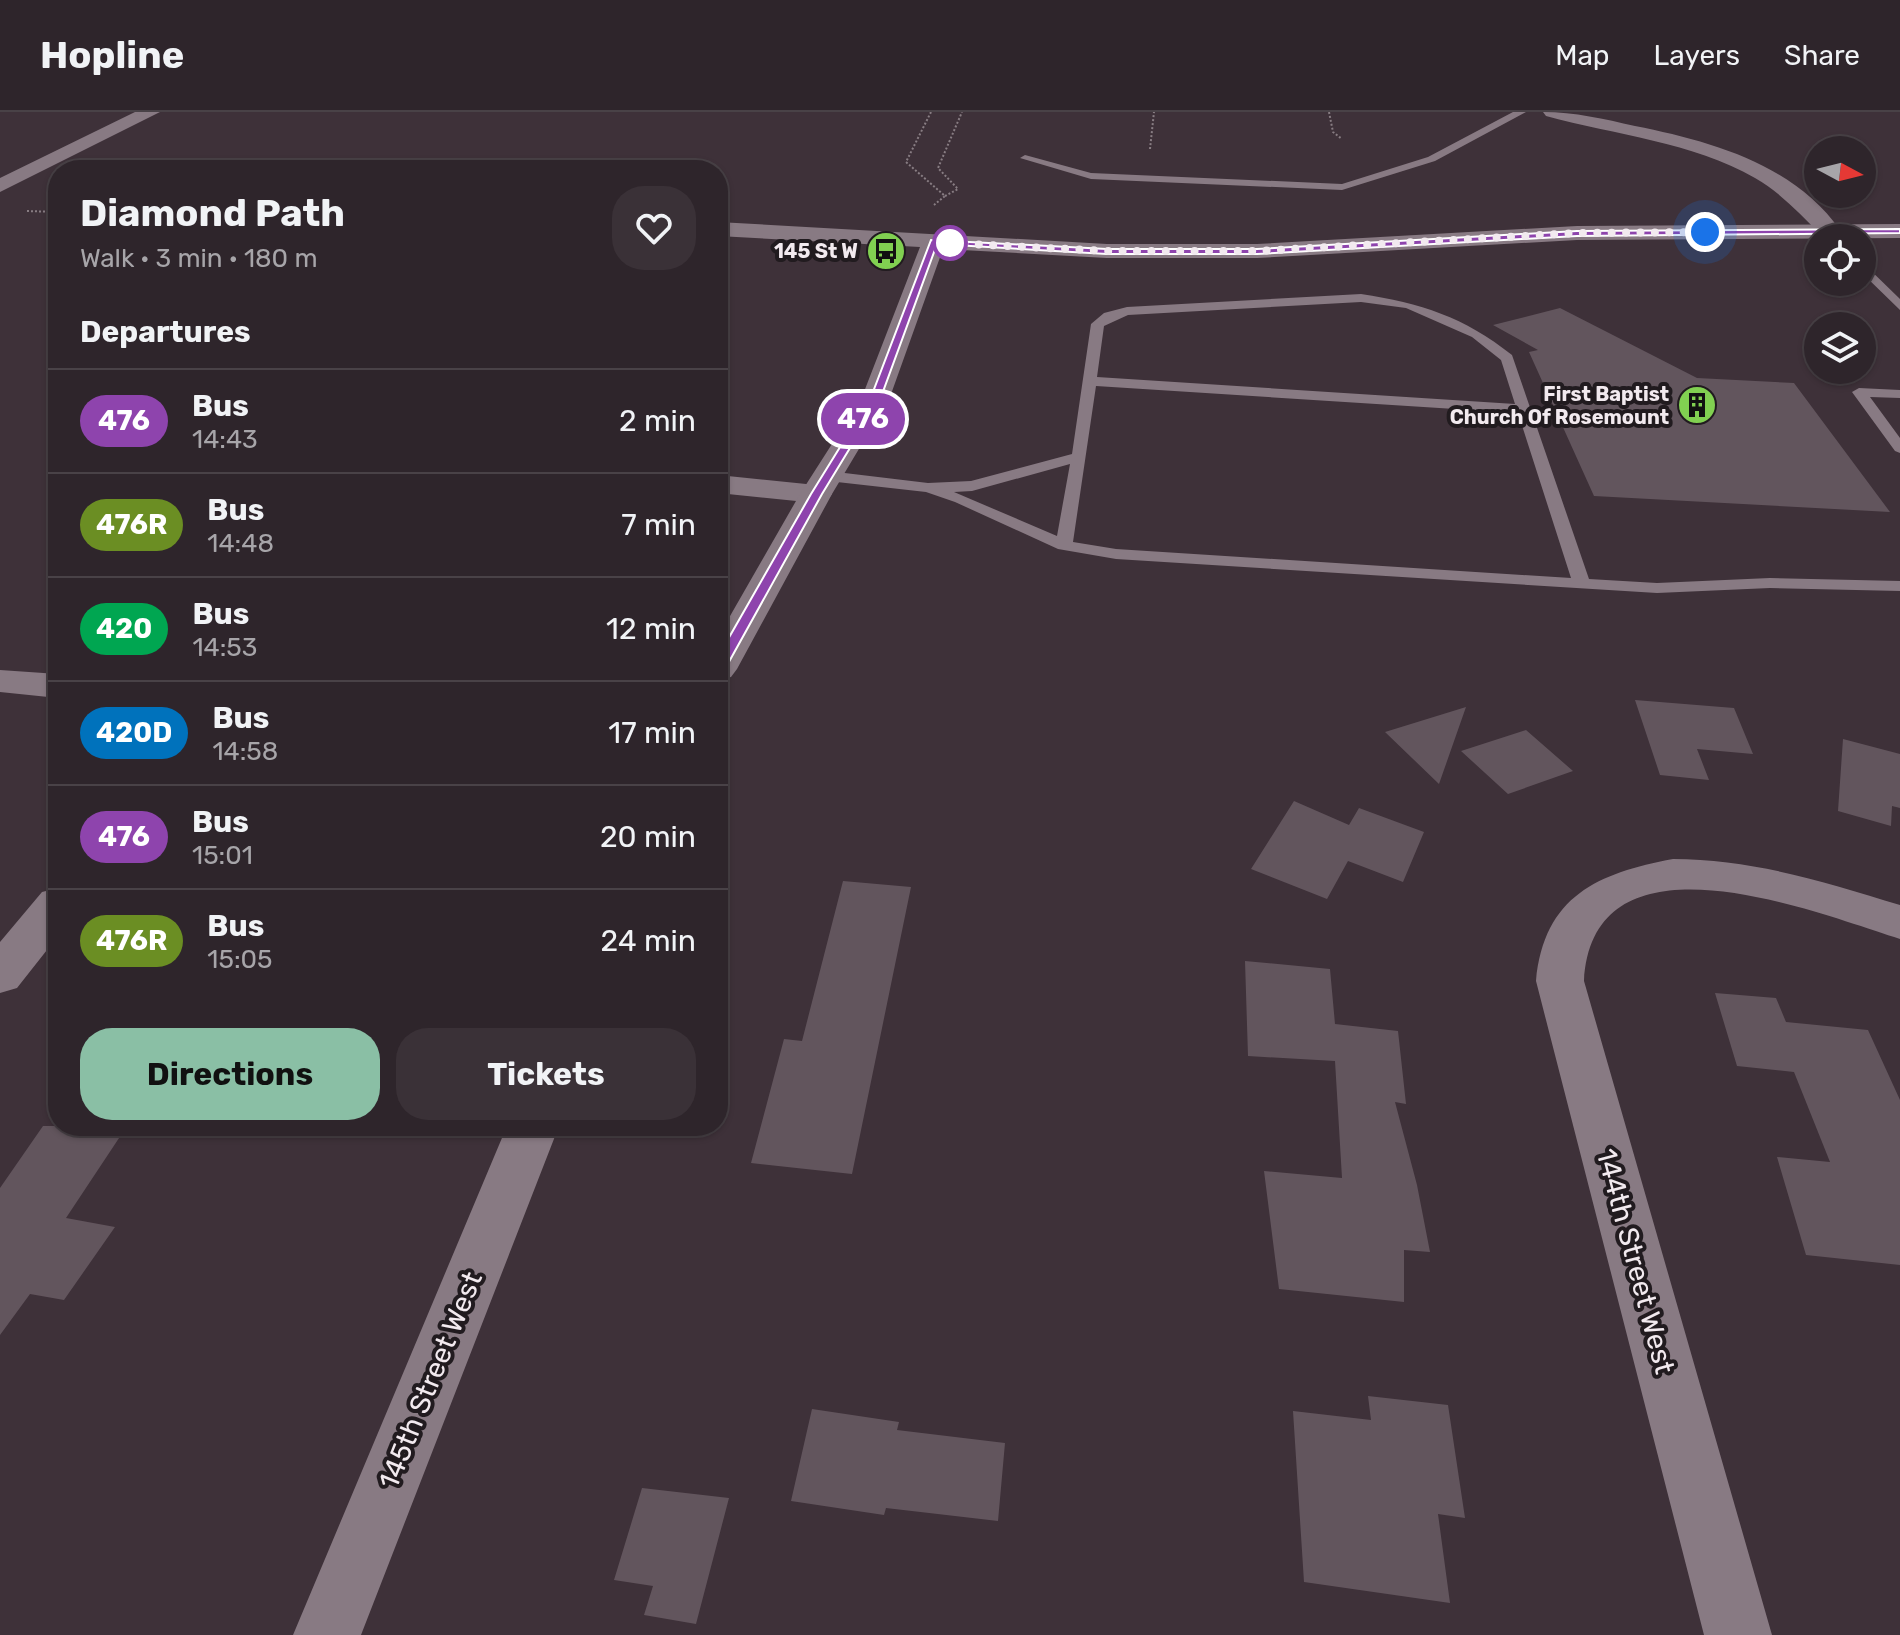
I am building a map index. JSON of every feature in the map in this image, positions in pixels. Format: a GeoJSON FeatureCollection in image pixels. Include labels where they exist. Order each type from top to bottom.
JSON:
{"type":"FeatureCollection","features":[{"type":"Feature","properties":{"kind":"street"},"geometry":{"type":"LineString","coordinates":[[55,160],[150,112]]}},
{"type":"Feature","properties":{"kind":"street"},"geometry":{"type":"LineString","coordinates":[[1553,112],[1675,141],[1751,169],[1788,190],[1822,224]]}},
{"type":"Feature","properties":{"kind":"street"},"geometry":{"type":"LineString","coordinates":[[0,188],[48,164]]}},
{"type":"Feature","properties":{"kind":"street"},"geometry":{"type":"LineString","coordinates":[[0,188],[29,192]]}},
{"type":"Feature","properties":{"kind":"street"},"geometry":{"type":"LineString","coordinates":[[728,230],[1107,251],[1257,251],[1577,233],[1804,234]]}},
{"type":"Feature","properties":{"kind":"street"},"geometry":{"type":"LineString","coordinates":[[1876,232],[1900,231]]}},
{"type":"Feature","properties":{"kind":"street"},"geometry":{"type":"LineString","coordinates":[[728,651],[822,485],[876,397],[934,242]]}},
{"type":"Feature","properties":{"kind":"street"},"geometry":{"type":"LineString","coordinates":[[728,484],[822,485]]}},
{"type":"Feature","properties":{"kind":"street"},"geometry":{"type":"LineString","coordinates":[[0,681],[48,685]]}},
{"type":"Feature","properties":{"kind":"street","name":"144th Street West"},"geometry":{"type":"LineString","coordinates":[[1738,1635],[1560,981],[1560,964],[1569,934],[1587,909],[1601,899],[1647,879],[1710,875],[1780,887],[1900,922]]}},
{"type":"Feature","properties":{"kind":"street"},"geometry":{"type":"LineString","coordinates":[[0,975],[48,916]]}},
{"type":"Feature","properties":{"kind":"street","name":"145th Street West"},"geometry":{"type":"LineString","coordinates":[[327,1635],[529,1136]]}},
{"type":"Feature","properties":{"kind":"lane"},"geometry":{"type":"LineString","coordinates":[[1025,158],[1091,176],[1342,187],[1383,177],[1439,155],[1476,137],[1494,123],[1521,112]]}},
{"type":"Feature","properties":{"kind":"lane"},"geometry":{"type":"LineString","coordinates":[[1876,281],[1900,306]]}},
{"type":"Feature","properties":{"kind":"lane"},"geometry":{"type":"LineString","coordinates":[[1064,545],[1098,324],[1109,316],[1127,311],[1361,298],[1409,305],[1477,334],[1507,358],[1582,584]]}},
{"type":"Feature","properties":{"kind":"lane"},"geometry":{"type":"LineString","coordinates":[[1090,381],[1524,409]]}},
{"type":"Feature","properties":{"kind":"lane"},"geometry":{"type":"LineString","coordinates":[[1900,394],[1859,392],[1900,448]]}},
{"type":"Feature","properties":{"kind":"lane"},"geometry":{"type":"LineString","coordinates":[[822,485],[972,486],[1079,457]]}},
{"type":"Feature","properties":{"kind":"lane"},"geometry":{"type":"LineString","coordinates":[[1005,518],[997,495],[1017,475]]}},
{"type":"Feature","properties":{"kind":"lane"},"geometry":{"type":"LineString","coordinates":[[928,488],[961,499],[1064,545],[1116,554],[1657,588],[1770,583],[1900,586]]}},
{"type":"Feature","properties":{"kind":"path"},"geometry":{"type":"LineString","coordinates":[[931,112],[906,162],[945,196]]}},
{"type":"Feature","properties":{"kind":"path"},"geometry":{"type":"LineString","coordinates":[[924,213],[958,189],[938,168],[962,112]]}},
{"type":"Feature","properties":{"kind":"path"},"geometry":{"type":"LineString","coordinates":[[1149,159],[1154,112]]}},
{"type":"Feature","properties":{"kind":"path"},"geometry":{"type":"LineString","coordinates":[[1329,112],[1333,132],[1342,139]]}},
{"type":"Feature","properties":{"kind":"building","name":"First Baptist Church Of Rosemount"},"geometry":{"type":"Polygon","coordinates":[[[1560,308],[1697,378],[1794,383],[1890,512],[1594,496],[1529,352],[1538,350],[1493,325],[1560,308]]]}},
{"type":"Feature","properties":{"kind":"building"},"geometry":{"type":"Polygon","coordinates":[[[1635,700],[1734,708],[1753,754],[1697,749],[1709,780],[1660,775],[1635,700]]]}},
{"type":"Feature","properties":{"kind":"building"},"geometry":{"type":"Polygon","coordinates":[[[1466,707],[1439,784],[1385,732],[1466,707]]]}},
{"type":"Feature","properties":{"kind":"building"},"geometry":{"type":"Polygon","coordinates":[[[1526,730],[1573,771],[1508,794],[1461,751],[1526,730]]]}},
{"type":"Feature","properties":{"kind":"building"},"geometry":{"type":"Polygon","coordinates":[[[1843,739],[1900,754],[1900,808],[1892,806],[1891,826],[1838,811],[1843,739]]]}},
{"type":"Feature","properties":{"kind":"building"},"geometry":{"type":"Polygon","coordinates":[[[1294,801],[1349,825],[1359,808],[1424,832],[1403,882],[1348,861],[1327,899],[1251,869],[1294,801]]]}},
{"type":"Feature","properties":{"kind":"building"},"geometry":{"type":"Polygon","coordinates":[[[843,881],[911,887],[852,1174],[751,1163],[784,1039],[802,1041],[843,881]]]}},
{"type":"Feature","properties":{"kind":"building"},"geometry":{"type":"Polygon","coordinates":[[[1245,961],[1330,969],[1335,1024],[1398,1031],[1406,1104],[1395,1102],[1417,1185],[1430,1252],[1404,1250],[1404,1302],[1279,1289],[1264,1171],[1342,1178],[1335,1061],[1248,1056],[1245,961]]]}},
{"type":"Feature","properties":{"kind":"building"},"geometry":{"type":"Polygon","coordinates":[[[1715,993],[1776,998],[1786,1022],[1868,1030],[1900,1100],[1900,1265],[1806,1255],[1777,1157],[1830,1162],[1794,1072],[1737,1066],[1715,993]]]}},
{"type":"Feature","properties":{"kind":"building"},"geometry":{"type":"Polygon","coordinates":[[[43,1126],[48,1126],[48,1136],[120,1136],[66,1218],[115,1227],[64,1300],[30,1294],[0,1335],[0,1188],[43,1126]]]}},
{"type":"Feature","properties":{"kind":"building"},"geometry":{"type":"Polygon","coordinates":[[[1368,1396],[1448,1405],[1465,1518],[1438,1514],[1450,1603],[1304,1582],[1293,1411],[1371,1420],[1368,1396]]]}},
{"type":"Feature","properties":{"kind":"building"},"geometry":{"type":"Polygon","coordinates":[[[812,1409],[899,1422],[897,1430],[1005,1443],[998,1521],[886,1508],[884,1515],[791,1501],[812,1409]]]}},
{"type":"Feature","properties":{"kind":"building"},"geometry":{"type":"Polygon","coordinates":[[[642,1488],[729,1498],[696,1624],[644,1615],[653,1586],[614,1580],[642,1488]]]}},
{"type":"Feature","properties":{"kind":"bus line","name":"476"},"geometry":{"type":"LineString","coordinates":[[728,651],[816,494],[876,397],[934,242],[1107,251],[1257,251],[1577,233],[1900,231]]}},
{"type":"Feature","properties":{"kind":"place","name":"145 St W"},"geometry":{"type":"Point","coordinates":[886,251]}},
{"type":"Feature","properties":{"kind":"place","name":"First Baptist Church Of Rosemount"},"geometry":{"type":"Point","coordinates":[1697,405]}},
{"type":"Feature","properties":{"kind":"route"},"geometry":{"type":"LineString","coordinates":[[950,243],[1107,251],[1257,251],[1577,233],[1705,232]]}}]}
